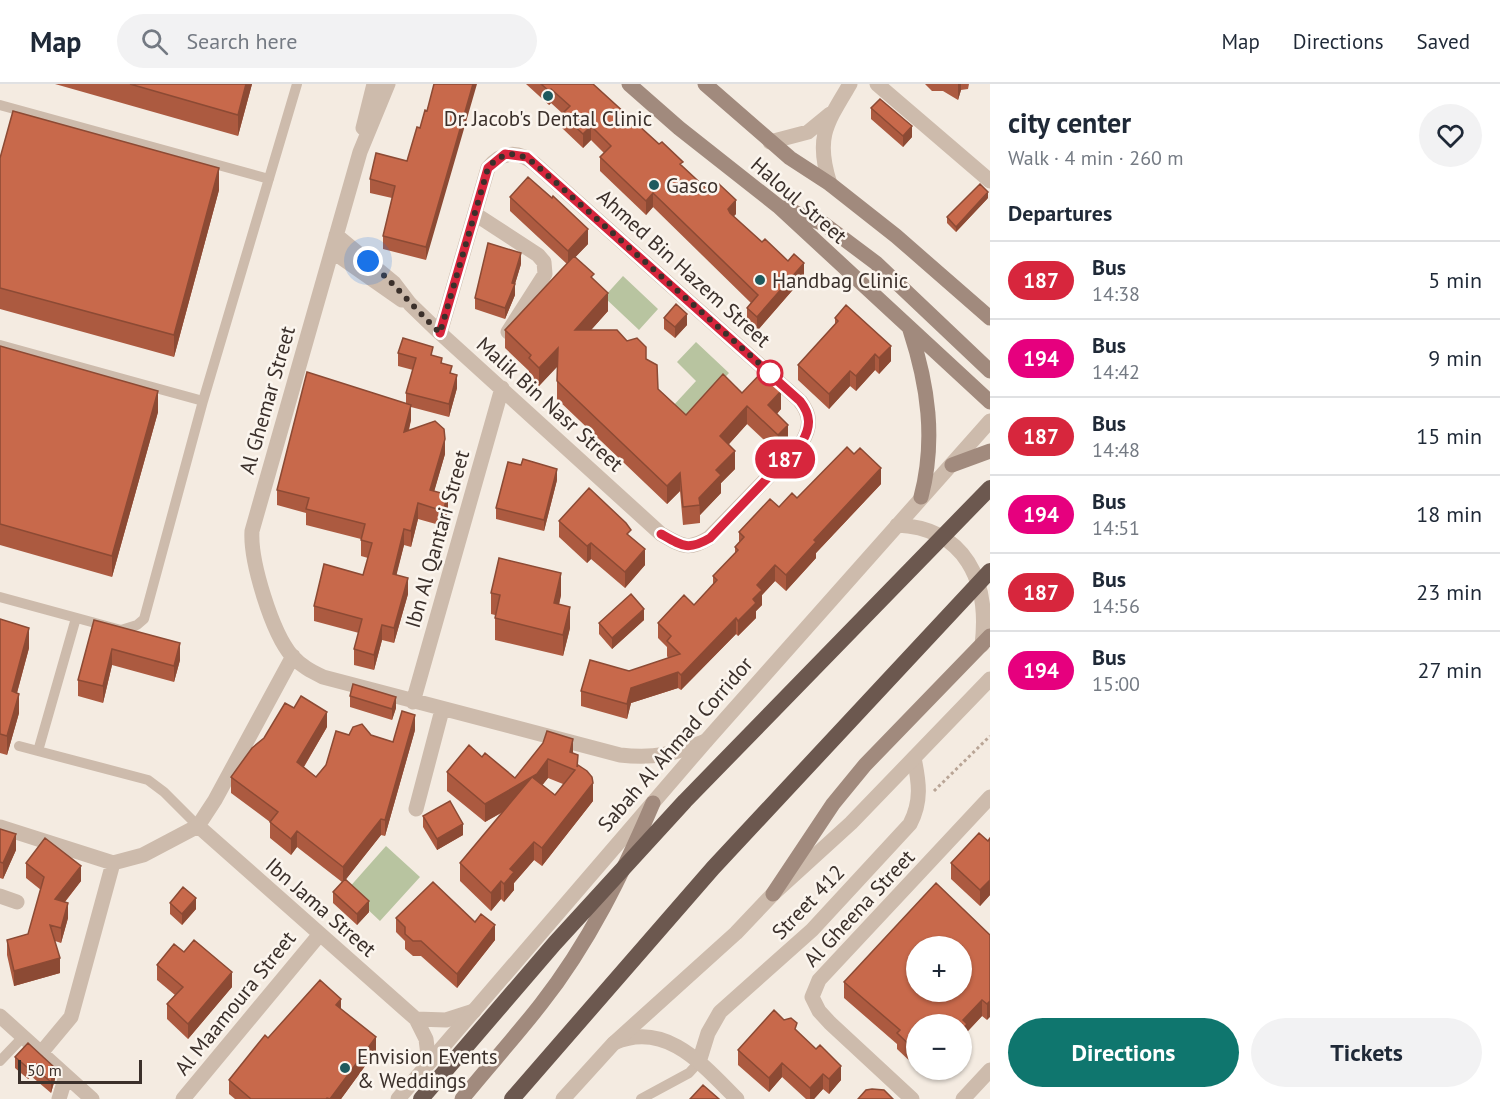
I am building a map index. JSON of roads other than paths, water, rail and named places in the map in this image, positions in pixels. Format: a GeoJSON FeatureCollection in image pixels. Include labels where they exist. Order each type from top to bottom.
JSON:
{"type":"FeatureCollection","features":[{"type":"Feature","properties":{"kind":"highway","name":"Sabah Al Ahmad Corridor"},"geometry":{"type":"LineString","coordinates":[[422,1099],[555,943],[685,801],[990,488]]}},
{"type":"Feature","properties":{"kind":"highway"},"geometry":{"type":"LineString","coordinates":[[512,1099],[713,868],[990,571]]}},
{"type":"Feature","properties":{"kind":"main road","name":"Haloul Street"},"geometry":{"type":"LineString","coordinates":[[629,84],[679,128],[778,206],[990,402]]}},
{"type":"Feature","properties":{"kind":"main road","name":"Haloul Street"},"geometry":{"type":"LineString","coordinates":[[705,84],[770,142],[830,184],[896,236],[989,317]]}},
{"type":"Feature","properties":{"kind":"main road"},"geometry":{"type":"LineString","coordinates":[[778,206],[824,224],[876,263],[990,371]]}},
{"type":"Feature","properties":{"kind":"main road"},"geometry":{"type":"LineString","coordinates":[[910,330],[924,379],[929,419],[929,449],[921,497]]}},
{"type":"Feature","properties":{"kind":"main road"},"geometry":{"type":"LineString","coordinates":[[952,465],[990,451]]}},
{"type":"Feature","properties":{"kind":"main road"},"geometry":{"type":"LineString","coordinates":[[773,894],[833,804],[858,773],[986,641]]}},
{"type":"Feature","properties":{"kind":"main road"},"geometry":{"type":"LineString","coordinates":[[462,1099],[542,1003],[575,956],[620,876],[653,803]]}},
{"type":"Feature","properties":{"kind":"street","name":"Al Ghemar Street"},"geometry":{"type":"LineString","coordinates":[[360,152],[363,128],[374,84]]}},
{"type":"Feature","properties":{"kind":"street","name":"Al Ghemar Street"},"geometry":{"type":"LineString","coordinates":[[388,84],[360,152],[252,531],[252,552],[257,572],[279,634],[292,656],[306,669],[323,677],[620,755],[644,758],[670,755],[706,741]]}},
{"type":"Feature","properties":{"kind":"street"},"geometry":{"type":"LineString","coordinates":[[830,184],[822,146],[826,129],[850,84]]}},
{"type":"Feature","properties":{"kind":"street"},"geometry":{"type":"LineString","coordinates":[[877,84],[990,181]]}},
{"type":"Feature","properties":{"kind":"street"},"geometry":{"type":"LineString","coordinates":[[770,142],[808,132],[819,125],[837,107]]}},
{"type":"Feature","properties":{"kind":"street","name":"Ahmed Bin Hazem Street"},"geometry":{"type":"LineString","coordinates":[[440,333],[488,168],[505,154],[527,157],[706,315],[807,410],[808,432],[802,442],[710,538],[696,546],[685,546],[661,534]]}},
{"type":"Feature","properties":{"kind":"street"},"geometry":{"type":"LineString","coordinates":[[475,214],[538,255],[544,262],[545,274],[508,333]]}},
{"type":"Feature","properties":{"kind":"street","name":"Malik Bin Nasr Street"},"geometry":{"type":"LineString","coordinates":[[336,235],[394,283],[410,304],[440,333],[661,534]]}},
{"type":"Feature","properties":{"kind":"street","name":"Malik Bin Nasr Street"},"geometry":{"type":"LineString","coordinates":[[332,251],[388,292],[410,304]]}},
{"type":"Feature","properties":{"kind":"street","name":"Ibn Al Qantari Street"},"geometry":{"type":"LineString","coordinates":[[413,702],[502,388]]}},
{"type":"Feature","properties":{"kind":"street","name":"Sabah Al Ahmad Corridor"},"geometry":{"type":"LineString","coordinates":[[398,1099],[706,741],[990,421]]}},
{"type":"Feature","properties":{"kind":"street"},"geometry":{"type":"LineString","coordinates":[[897,525],[932,531],[954,544],[972,562],[983,585],[988,611],[986,641]]}},
{"type":"Feature","properties":{"kind":"street"},"geometry":{"type":"LineString","coordinates":[[0,828],[113,863],[143,855],[198,826],[215,800],[292,656]]}},
{"type":"Feature","properties":{"kind":"street"},"geometry":{"type":"LineString","coordinates":[[563,1099],[613,1044],[736,933],[773,894],[851,823],[990,679]]}},
{"type":"Feature","properties":{"kind":"street"},"geometry":{"type":"LineString","coordinates":[[416,809],[442,710]]}},
{"type":"Feature","properties":{"kind":"street","name":"Street 412"},"geometry":{"type":"LineString","coordinates":[[699,1062],[708,1033],[720,1012],[793,948],[903,833],[916,812],[918,803],[918,782],[914,758]]}},
{"type":"Feature","properties":{"kind":"street","name":"Al Gheena Street"},"geometry":{"type":"LineString","coordinates":[[912,1099],[830,1023],[819,1011],[812,997],[819,980],[990,797]]}},
{"type":"Feature","properties":{"kind":"street","name":"Ibn Jama Street"},"geometry":{"type":"LineString","coordinates":[[198,826],[416,1019],[426,1039],[429,1063]]}},
{"type":"Feature","properties":{"kind":"street"},"geometry":{"type":"LineString","coordinates":[[41,1053],[70,1017],[113,863]]}},
{"type":"Feature","properties":{"kind":"street"},"geometry":{"type":"LineString","coordinates":[[0,896],[17,902]]}},
{"type":"Feature","properties":{"kind":"street","name":"Al Maamoura Street"},"geometry":{"type":"LineString","coordinates":[[183,1099],[320,934]]}},
{"type":"Feature","properties":{"kind":"street"},"geometry":{"type":"LineString","coordinates":[[416,1019],[446,1020],[474,1011]]}},
{"type":"Feature","properties":{"kind":"street"},"geometry":{"type":"LineString","coordinates":[[0,1016],[92,1099]]}},
{"type":"Feature","properties":{"kind":"street"},"geometry":{"type":"LineString","coordinates":[[613,1044],[636,1036],[661,1038],[699,1062],[737,1099]]}},
{"type":"Feature","properties":{"kind":"street"},"geometry":{"type":"LineString","coordinates":[[963,1099],[990,1070]]}},
{"type":"Feature","properties":{"kind":"street"},"geometry":{"type":"LineString","coordinates":[[59,1099],[66,1076]]}},
{"type":"Feature","properties":{"kind":"lane"},"geometry":{"type":"LineString","coordinates":[[0,597],[121,630],[130,629],[144,619],[203,400],[297,84]]}},
{"type":"Feature","properties":{"kind":"lane"},"geometry":{"type":"LineString","coordinates":[[0,105],[269,180]]}},
{"type":"Feature","properties":{"kind":"lane"},"geometry":{"type":"LineString","coordinates":[[0,345],[203,400]]}},
{"type":"Feature","properties":{"kind":"lane"},"geometry":{"type":"LineString","coordinates":[[38,751],[76,618]]}},
{"type":"Feature","properties":{"kind":"lane"},"geometry":{"type":"LineString","coordinates":[[20,746],[148,780],[164,792],[198,826]]}},
{"type":"Feature","properties":{"kind":"lane"},"geometry":{"type":"LineString","coordinates":[[0,1061],[22,1038]]}},
{"type":"Feature","properties":{"kind":"lane"},"geometry":{"type":"LineString","coordinates":[[641,1099],[689,1073],[699,1062]]}},
{"type":"Feature","properties":{"kind":"place","name":"Dr. Jacob's Dental Clinic"},"geometry":{"type":"Point","coordinates":[548,96]}},
{"type":"Feature","properties":{"kind":"place","name":"Gasco"},"geometry":{"type":"Point","coordinates":[654,185]}},
{"type":"Feature","properties":{"kind":"place","name":"Handbag Clinic"},"geometry":{"type":"Point","coordinates":[760,280]}},
{"type":"Feature","properties":{"kind":"place","name":"Envision Events & Weddings"},"geometry":{"type":"Point","coordinates":[345,1068]}}]}
